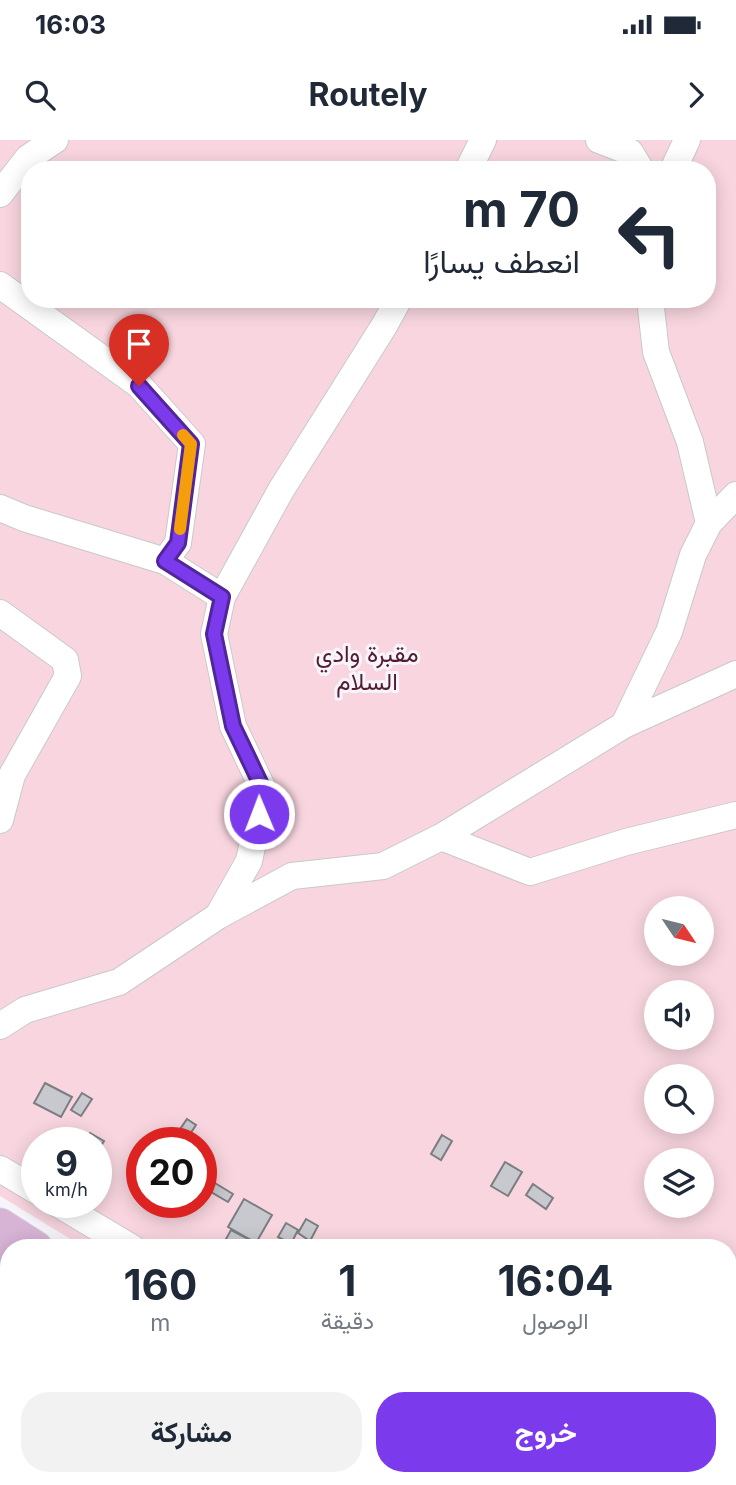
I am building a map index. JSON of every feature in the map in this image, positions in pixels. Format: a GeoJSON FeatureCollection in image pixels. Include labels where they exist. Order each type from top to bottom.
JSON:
{"type":"FeatureCollection","features":[{"type":"Feature","properties":{"kind":"main road"},"geometry":{"type":"LineString","coordinates":[[0,1225],[22,1239]]}},
{"type":"Feature","properties":{"kind":"street"},"geometry":{"type":"LineString","coordinates":[[26,161],[55,140]]}},
{"type":"Feature","properties":{"kind":"street"},"geometry":{"type":"LineString","coordinates":[[472,161],[483,140]]}},
{"type":"Feature","properties":{"kind":"street"},"geometry":{"type":"LineString","coordinates":[[599,140],[630,152],[636,161]]}},
{"type":"Feature","properties":{"kind":"street"},"geometry":{"type":"LineString","coordinates":[[677,161],[687,140]]}},
{"type":"Feature","properties":{"kind":"street"},"geometry":{"type":"LineString","coordinates":[[0,194],[21,167]]}},
{"type":"Feature","properties":{"kind":"street"},"geometry":{"type":"LineString","coordinates":[[0,285],[21,300]]}},
{"type":"Feature","properties":{"kind":"street"},"geometry":{"type":"LineString","coordinates":[[32,308],[139,386],[191,444],[178,543],[165,561]]}},
{"type":"Feature","properties":{"kind":"street"},"geometry":{"type":"LineString","coordinates":[[218,916],[249,860],[264,791],[233,726],[214,634],[222,597],[281,490],[394,308]]}},
{"type":"Feature","properties":{"kind":"street"},"geometry":{"type":"LineString","coordinates":[[651,308],[656,352],[690,442],[709,523]]}},
{"type":"Feature","properties":{"kind":"street"},"geometry":{"type":"LineString","coordinates":[[624,725],[669,632],[692,555],[709,523],[736,495]]}},
{"type":"Feature","properties":{"kind":"street"},"geometry":{"type":"LineString","coordinates":[[0,508],[24,518],[165,561],[222,597]]}},
{"type":"Feature","properties":{"kind":"street"},"geometry":{"type":"LineString","coordinates":[[0,613],[65,660],[68,676],[12,775],[0,820]]}},
{"type":"Feature","properties":{"kind":"street"},"geometry":{"type":"LineString","coordinates":[[0,1026],[25,1010],[119,982],[218,916],[292,876],[383,866],[441,837],[624,725],[736,674]]}},
{"type":"Feature","properties":{"kind":"street"},"geometry":{"type":"LineString","coordinates":[[441,837],[530,872],[626,842],[736,815]]}},
{"type":"Feature","properties":{"kind":"street"},"geometry":{"type":"LineString","coordinates":[[0,1169],[21,1181]]}},
{"type":"Feature","properties":{"kind":"street"},"geometry":{"type":"LineString","coordinates":[[82,1218],[117,1239]]}},
{"type":"Feature","properties":{"kind":"green space","name":"مقبرة وادي السلام"},"geometry":{"type":"Polygon","coordinates":[[[0,140],[736,140],[736,1239],[70,1239],[36,1218],[112,1218],[112,1127],[21,1127],[21,1209],[0,1196],[0,140]]]}},
{"type":"Feature","properties":{"kind":"building"},"geometry":{"type":"Polygon","coordinates":[[[45,1083],[72,1097],[61,1117],[34,1103],[45,1083]]]}},
{"type":"Feature","properties":{"kind":"building"},"geometry":{"type":"Polygon","coordinates":[[[82,1093],[92,1099],[81,1116],[71,1110],[82,1093]]]}},
{"type":"Feature","properties":{"kind":"building"},"geometry":{"type":"Polygon","coordinates":[[[187,1119],[196,1125],[195,1127],[182,1127],[187,1119]]]}},
{"type":"Feature","properties":{"kind":"building"},"geometry":{"type":"Polygon","coordinates":[[[442,1135],[452,1141],[441,1160],[431,1154],[442,1135]]]}},
{"type":"Feature","properties":{"kind":"building"},"geometry":{"type":"Polygon","coordinates":[[[505,1162],[522,1172],[508,1196],[491,1186],[505,1162]]]}},
{"type":"Feature","properties":{"kind":"building"},"geometry":{"type":"Polygon","coordinates":[[[217,1184],[233,1194],[228,1202],[217,1195],[217,1184]]]}},
{"type":"Feature","properties":{"kind":"building"},"geometry":{"type":"Polygon","coordinates":[[[533,1184],[553,1198],[546,1209],[526,1195],[533,1184]]]}},
{"type":"Feature","properties":{"kind":"building"},"geometry":{"type":"Polygon","coordinates":[[[244,1199],[272,1215],[258,1239],[249,1239],[228,1227],[244,1199]]]}},
{"type":"Feature","properties":{"kind":"building"},"geometry":{"type":"Polygon","coordinates":[[[306,1219],[318,1226],[311,1239],[298,1233],[306,1219]]]}},
{"type":"Feature","properties":{"kind":"building"},"geometry":{"type":"Polygon","coordinates":[[[286,1223],[298,1230],[294,1239],[278,1237],[286,1223]]]}},
{"type":"Feature","properties":{"kind":"building"},"geometry":{"type":"Polygon","coordinates":[[[231,1230],[248,1239],[226,1239],[231,1230]]]}},
{"type":"Feature","properties":{"kind":"slow traffic"},"geometry":{"type":"LineString","coordinates":[[180,529],[191,444],[183,435]]}},
{"type":"Feature","properties":{"kind":"route"},"geometry":{"type":"LineString","coordinates":[[139,386],[191,444],[178,543],[165,561],[222,597],[214,634],[233,726],[264,791],[259,814]]}}]}
